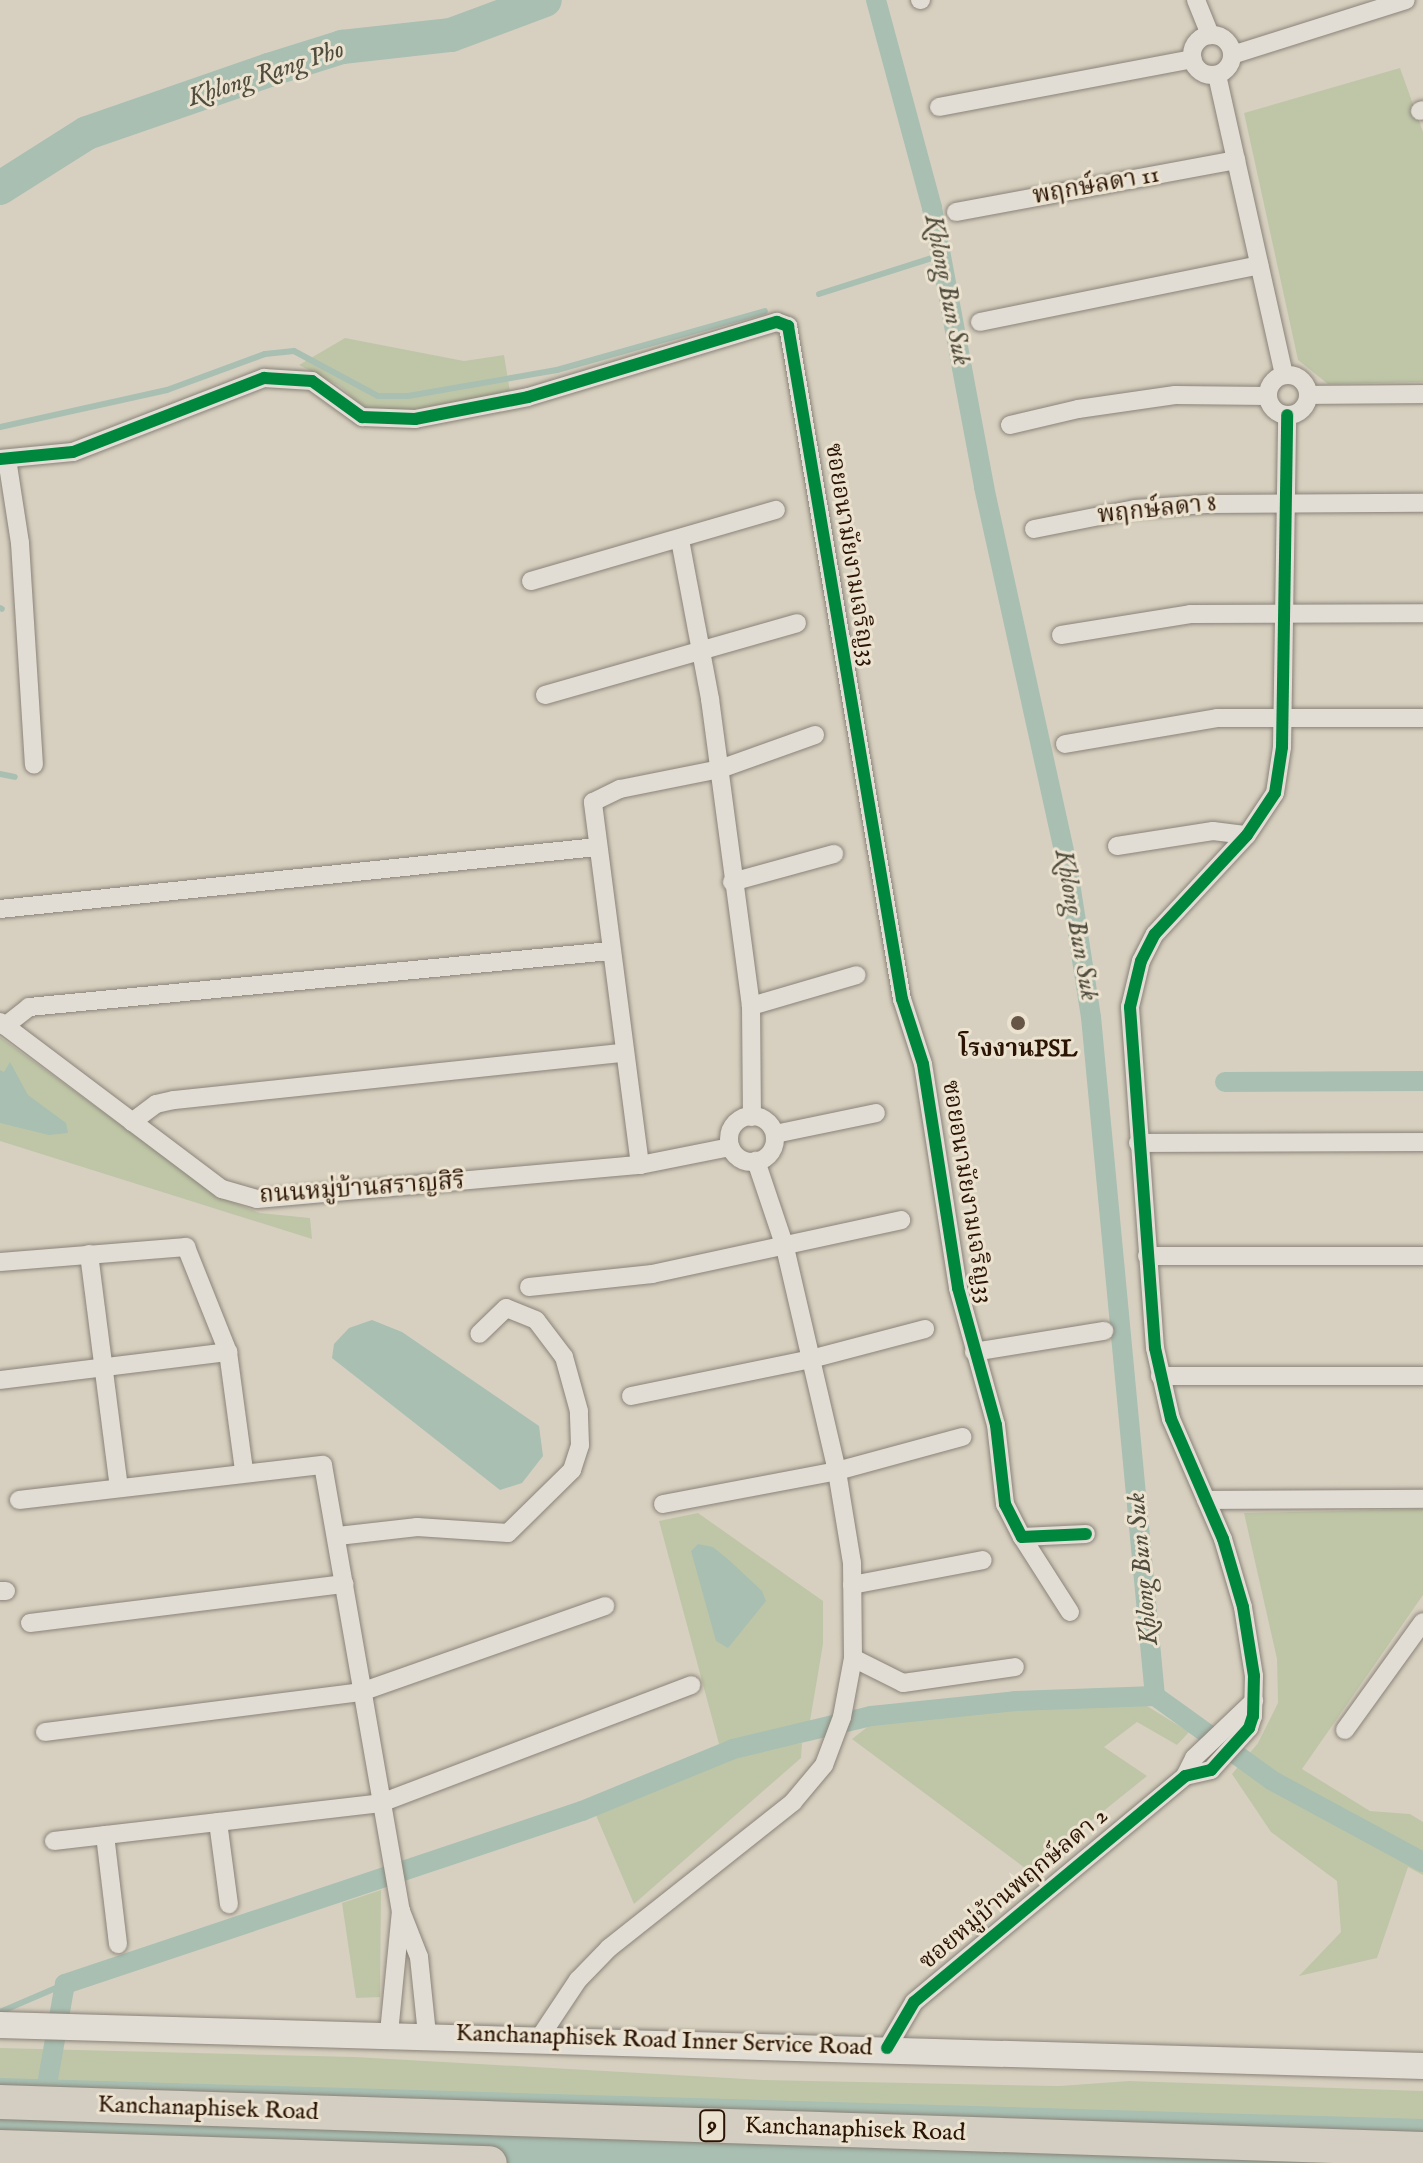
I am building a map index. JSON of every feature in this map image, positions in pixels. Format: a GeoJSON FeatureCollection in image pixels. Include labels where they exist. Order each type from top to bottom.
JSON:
{"type":"FeatureCollection","features":[{"type":"Feature","properties":{"kind":"highway","name":"Kanchanaphisek Road"},"geometry":{"type":"LineString","coordinates":[[0,2102],[1423,2149]]}},
{"type":"Feature","properties":{"kind":"highway","name":"Kanchanaphisek Road"},"geometry":{"type":"LineString","coordinates":[[0,2147],[490,2163]]}},
{"type":"Feature","properties":{"kind":"main road","name":"Kanchanaphisek Road Inner Service Road"},"geometry":{"type":"LineString","coordinates":[[0,2025],[540,2037],[1423,2066]]}},
{"type":"Feature","properties":{"kind":"street"},"geometry":{"type":"LineString","coordinates":[[1196,0],[1210,35],[1228,42],[1232,55],[1228,68],[1217,75],[1204,74],[1192,59],[1194,46],[1210,35]]}},
{"type":"Feature","properties":{"kind":"street"},"geometry":{"type":"LineString","coordinates":[[1232,55],[1406,0]]}},
{"type":"Feature","properties":{"kind":"street"},"geometry":{"type":"LineString","coordinates":[[939,107],[1192,59]]}},
{"type":"Feature","properties":{"kind":"street"},"geometry":{"type":"LineString","coordinates":[[1217,75],[1284,375]]}},
{"type":"Feature","properties":{"kind":"street","name":"พฤกษ์ลดา 11"},"geometry":{"type":"LineString","coordinates":[[956,212],[1236,160]]}},
{"type":"Feature","properties":{"kind":"street"},"geometry":{"type":"LineString","coordinates":[[980,322],[1259,265]]}},
{"type":"Feature","properties":{"kind":"street","name":"ซอยอนามัยงามเจริญ33"},"geometry":{"type":"LineString","coordinates":[[3,459],[73,452],[264,378],[312,381],[362,417],[415,419],[528,397],[777,322],[788,326],[902,999],[923,1064],[958,1288],[996,1425],[1005,1504],[1022,1537],[1070,1612]]}},
{"type":"Feature","properties":{"kind":"street"},"geometry":{"type":"LineString","coordinates":[[1284,375],[1298,378],[1308,395],[1304,407],[1287,415],[1273,410],[1267,396],[1270,385],[1284,375]]}},
{"type":"Feature","properties":{"kind":"street"},"geometry":{"type":"LineString","coordinates":[[1308,395],[1423,394]]}},
{"type":"Feature","properties":{"kind":"street"},"geometry":{"type":"LineString","coordinates":[[1010,425],[1078,409],[1175,395],[1267,396]]}},
{"type":"Feature","properties":{"kind":"street"},"geometry":{"type":"LineString","coordinates":[[1254,1701],[1243,1607],[1206,1500],[1183,1453],[1160,1376],[1147,1256],[1130,1007],[1141,961],[1169,916],[1247,835],[1275,793],[1282,716],[1282,503],[1287,415]]}},
{"type":"Feature","properties":{"kind":"street"},"geometry":{"type":"LineString","coordinates":[[3,459],[20,543],[34,765]]}},
{"type":"Feature","properties":{"kind":"street","name":"พฤกษ์ลดา 8"},"geometry":{"type":"LineString","coordinates":[[1034,529],[1135,509],[1282,503],[1423,503]]}},
{"type":"Feature","properties":{"kind":"street"},"geometry":{"type":"LineString","coordinates":[[531,581],[776,510]]}},
{"type":"Feature","properties":{"kind":"street"},"geometry":{"type":"LineString","coordinates":[[680,540],[720,769],[732,882],[751,1006],[752,1117]]}},
{"type":"Feature","properties":{"kind":"street"},"geometry":{"type":"LineString","coordinates":[[1061,635],[1177,615],[1282,611],[1423,613]]}},
{"type":"Feature","properties":{"kind":"street"},"geometry":{"type":"LineString","coordinates":[[545,695],[701,653],[797,623]]}},
{"type":"Feature","properties":{"kind":"street"},"geometry":{"type":"LineString","coordinates":[[1065,744],[1171,723],[1282,716],[1423,718]]}},
{"type":"Feature","properties":{"kind":"street"},"geometry":{"type":"LineString","coordinates":[[640,1165],[592,810],[596,797],[720,769],[815,735]]}},
{"type":"Feature","properties":{"kind":"street"},"geometry":{"type":"LineString","coordinates":[[1117,846],[1213,831],[1247,835]]}},
{"type":"Feature","properties":{"kind":"street"},"geometry":{"type":"LineString","coordinates":[[0,909],[597,847]]}},
{"type":"Feature","properties":{"kind":"street"},"geometry":{"type":"LineString","coordinates":[[732,882],[834,854]]}},
{"type":"Feature","properties":{"kind":"street"},"geometry":{"type":"LineString","coordinates":[[2,1024],[29,1007],[611,951]]}},
{"type":"Feature","properties":{"kind":"street"},"geometry":{"type":"LineString","coordinates":[[751,1006],[857,975]]}},
{"type":"Feature","properties":{"kind":"street","name":"ถนนหมู่บ้านสราญสิริ"},"geometry":{"type":"LineString","coordinates":[[2,1024],[222,1189],[257,1199],[640,1165],[730,1147]]}},
{"type":"Feature","properties":{"kind":"street"},"geometry":{"type":"LineString","coordinates":[[132,1122],[156,1104],[174,1100],[624,1053]]}},
{"type":"Feature","properties":{"kind":"street"},"geometry":{"type":"LineString","coordinates":[[775,1134],[876,1113]]}},
{"type":"Feature","properties":{"kind":"street"},"geometry":{"type":"LineString","coordinates":[[752,1117],[766,1120],[775,1134],[771,1153],[756,1161],[744,1161],[730,1147],[734,1123],[752,1117]]}},
{"type":"Feature","properties":{"kind":"street"},"geometry":{"type":"LineString","coordinates":[[1138,1143],[1423,1142]]}},
{"type":"Feature","properties":{"kind":"street"},"geometry":{"type":"LineString","coordinates":[[540,2037],[578,1980],[609,1948],[793,1802],[824,1765],[842,1717],[853,1658],[852,1585],[837,1471],[784,1244],[756,1161]]}},
{"type":"Feature","properties":{"kind":"street"},"geometry":{"type":"LineString","coordinates":[[529,1287],[652,1274],[901,1220]]}},
{"type":"Feature","properties":{"kind":"street"},"geometry":{"type":"LineString","coordinates":[[0,1262],[186,1247],[228,1352],[244,1471]]}},
{"type":"Feature","properties":{"kind":"street"},"geometry":{"type":"LineString","coordinates":[[89,1254],[119,1487]]}},
{"type":"Feature","properties":{"kind":"street"},"geometry":{"type":"LineString","coordinates":[[1147,1256],[1423,1256]]}},
{"type":"Feature","properties":{"kind":"street"},"geometry":{"type":"LineString","coordinates":[[338,1536],[417,1527],[508,1533],[572,1470],[580,1445],[579,1411],[564,1357],[536,1320],[506,1308],[479,1334]]}},
{"type":"Feature","properties":{"kind":"street"},"geometry":{"type":"LineString","coordinates":[[631,1396],[811,1359],[925,1329]]}},
{"type":"Feature","properties":{"kind":"street"},"geometry":{"type":"LineString","coordinates":[[974,1352],[1104,1331]]}},
{"type":"Feature","properties":{"kind":"street"},"geometry":{"type":"LineString","coordinates":[[0,1380],[228,1352]]}},
{"type":"Feature","properties":{"kind":"street"},"geometry":{"type":"LineString","coordinates":[[1160,1376],[1423,1376]]}},
{"type":"Feature","properties":{"kind":"street"},"geometry":{"type":"LineString","coordinates":[[663,1504],[837,1471],[962,1437]]}},
{"type":"Feature","properties":{"kind":"street"},"geometry":{"type":"LineString","coordinates":[[19,1500],[244,1471],[323,1465],[338,1536],[361,1692],[401,1911],[419,1957],[427,2034]]}},
{"type":"Feature","properties":{"kind":"street"},"geometry":{"type":"LineString","coordinates":[[1206,1500],[1423,1499]]}},
{"type":"Feature","properties":{"kind":"street"},"geometry":{"type":"LineString","coordinates":[[1022,1537],[1086,1534]]}},
{"type":"Feature","properties":{"kind":"street"},"geometry":{"type":"LineString","coordinates":[[852,1585],[983,1560]]}},
{"type":"Feature","properties":{"kind":"street"},"geometry":{"type":"LineString","coordinates":[[30,1623],[345,1584]]}},
{"type":"Feature","properties":{"kind":"street"},"geometry":{"type":"LineString","coordinates":[[45,1732],[361,1692],[605,1606]]}},
{"type":"Feature","properties":{"kind":"street"},"geometry":{"type":"LineString","coordinates":[[1345,1730],[1423,1622]]}},
{"type":"Feature","properties":{"kind":"street"},"geometry":{"type":"LineString","coordinates":[[853,1658],[903,1683],[1015,1667]]}},
{"type":"Feature","properties":{"kind":"street"},"geometry":{"type":"LineString","coordinates":[[54,1841],[381,1803],[691,1685]]}},
{"type":"Feature","properties":{"kind":"street","name":"ซอยหมู่บ้านพฤกษ์ลดา 2"},"geometry":{"type":"LineString","coordinates":[[887,2048],[914,2002],[1185,1776],[1194,1758],[1234,1716],[1254,1701]]}},
{"type":"Feature","properties":{"kind":"street","name":"ซอยหมู่บ้านพฤกษ์ลดา 2"},"geometry":{"type":"LineString","coordinates":[[1185,1776],[1211,1770],[1249,1728],[1254,1701]]}},
{"type":"Feature","properties":{"kind":"street"},"geometry":{"type":"LineString","coordinates":[[218,1822],[229,1904]]}},
{"type":"Feature","properties":{"kind":"street"},"geometry":{"type":"LineString","coordinates":[[105,1835],[118,1944]]}},
{"type":"Feature","properties":{"kind":"street"},"geometry":{"type":"LineString","coordinates":[[389,2033],[401,1911]]}},
{"type":"Feature","properties":{"kind":"shaded area"},"geometry":{"type":"Polygon","coordinates":[[[1400,68],[1423,132],[1423,382],[1328,384],[1298,360],[1244,113],[1400,68]]]}},
{"type":"Feature","properties":{"kind":"shaded area"},"geometry":{"type":"Polygon","coordinates":[[[345,338],[464,361],[504,355],[510,392],[410,410],[366,409],[340,386],[299,365],[345,338]]]}},
{"type":"Feature","properties":{"kind":"shaded area"},"geometry":{"type":"Polygon","coordinates":[[[0,1037],[221,1198],[260,1213],[310,1218],[312,1239],[0,1141],[0,1037]]]}},
{"type":"Feature","properties":{"kind":"shaded area"},"geometry":{"type":"Polygon","coordinates":[[[10,1062],[28,1095],[66,1123],[68,1133],[49,1135],[0,1123],[0,1070],[4,1072],[10,1062]]]}},
{"type":"Feature","properties":{"kind":"shaded area"},"geometry":{"type":"Polygon","coordinates":[[[372,1320],[402,1332],[539,1426],[543,1456],[522,1483],[500,1490],[332,1358],[334,1344],[349,1328],[372,1320]]]}},
{"type":"Feature","properties":{"kind":"shaded area"},"geometry":{"type":"Polygon","coordinates":[[[1423,1509],[1423,1595],[1302,1769],[1370,1811],[1410,1814],[1423,1822],[1423,1875],[1408,1867],[1377,1958],[1299,1976],[1341,1932],[1337,1881],[1271,1832],[1232,1774],[1258,1743],[1278,1703],[1277,1659],[1244,1513],[1423,1509]]]}},
{"type":"Feature","properties":{"kind":"shaded area"},"geometry":{"type":"Polygon","coordinates":[[[698,1513],[823,1601],[823,1644],[810,1721],[719,1744],[659,1521],[698,1513]]]}},
{"type":"Feature","properties":{"kind":"shaded area"},"geometry":{"type":"Polygon","coordinates":[[[698,1544],[713,1547],[730,1561],[762,1591],[766,1601],[728,1648],[716,1641],[691,1551],[698,1544]]]}},
{"type":"Feature","properties":{"kind":"shaded area"},"geometry":{"type":"Polygon","coordinates":[[[1147,1706],[1189,1732],[1177,1745],[1137,1722],[1104,1747],[1147,1776],[1029,1871],[852,1739],[875,1721],[1038,1707],[1147,1706]]]}},
{"type":"Feature","properties":{"kind":"shaded area"},"geometry":{"type":"Polygon","coordinates":[[[802,1743],[801,1758],[634,1904],[595,1813],[733,1754],[802,1743]]]}},
{"type":"Feature","properties":{"kind":"shaded area"},"geometry":{"type":"Polygon","coordinates":[[[381,1890],[380,1997],[356,1998],[342,1903],[381,1890]]]}},
{"type":"Feature","properties":{"kind":"shaded area"},"geometry":{"type":"Polygon","coordinates":[[[0,2048],[355,2057],[764,2080],[1059,2086],[1129,2081],[1423,2091],[1423,2163],[0,2163],[0,2048]]]}},
{"type":"Feature","properties":{"kind":"shaded area"},"geometry":{"type":"Polygon","coordinates":[[[0,2078],[1423,2119],[1423,2163],[226,2163],[0,2155],[0,2078]]]}},
{"type":"Feature","properties":{"kind":"waterway","name":"Khlong Rang Pho"},"geometry":{"type":"LineString","coordinates":[[0,188],[87,133],[269,70],[342,47],[451,35],[545,0]]}},
{"type":"Feature","properties":{"kind":"waterway","name":"Khlong Bun Suk"},"geometry":{"type":"LineString","coordinates":[[876,0],[932,208],[984,487],[1067,864],[1091,1017],[1155,1696],[1273,1781],[1423,1862]]}},
{"type":"Feature","properties":{"kind":"waterway"},"geometry":{"type":"LineString","coordinates":[[819,294],[941,255]]}},
{"type":"Feature","properties":{"kind":"waterway"},"geometry":{"type":"LineString","coordinates":[[0,427],[167,390],[265,354],[294,351],[378,396],[408,396],[557,370],[765,311]]}},
{"type":"Feature","properties":{"kind":"waterway"},"geometry":{"type":"LineString","coordinates":[[0,774],[15,777]]}},
{"type":"Feature","properties":{"kind":"waterway"},"geometry":{"type":"LineString","coordinates":[[1225,1082],[1423,1081]]}},
{"type":"Feature","properties":{"kind":"waterway"},"geometry":{"type":"LineString","coordinates":[[43,2107],[65,1984],[582,1811],[733,1749],[871,1716],[1015,1701],[1155,1696]]}},
{"type":"Feature","properties":{"kind":"waterway"},"geometry":{"type":"LineString","coordinates":[[0,2012],[65,1984]]}},
{"type":"Feature","properties":{"kind":"cycle path"},"geometry":{"type":"LineString","coordinates":[[0,459],[73,452],[264,378],[312,381],[362,417],[415,419],[528,397],[777,322],[788,326],[902,999],[923,1064],[958,1288],[996,1425],[1005,1504],[1022,1537],[1086,1534]]}},
{"type":"Feature","properties":{"kind":"cycle path"},"geometry":{"type":"LineString","coordinates":[[887,2048],[914,2002],[1185,1776],[1211,1770],[1249,1728],[1253,1716],[1254,1676],[1243,1607],[1223,1539],[1171,1419],[1155,1348],[1130,1007],[1141,961],[1155,934],[1247,835],[1275,793],[1282,747],[1287,415]]}},
{"type":"Feature","properties":{"kind":"place","name":"โรงงานPSL"},"geometry":{"type":"Point","coordinates":[1018,1023]}}]}
